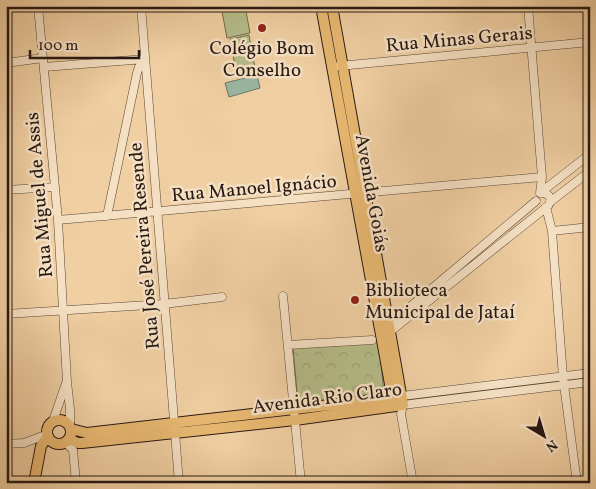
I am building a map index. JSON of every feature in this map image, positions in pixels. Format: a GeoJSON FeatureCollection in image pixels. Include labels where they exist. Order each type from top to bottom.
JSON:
{"type":"FeatureCollection","features":[{"type":"Feature","properties":{"kind":"main road","name":"Avenida Goiás"},"geometry":{"type":"LineString","coordinates":[[321,6],[337,67],[372,260],[382,333],[398,404]]}},
{"type":"Feature","properties":{"kind":"main road","name":"Avenida Goiás"},"geometry":{"type":"LineString","coordinates":[[332,6],[337,67]]}},
{"type":"Feature","properties":{"kind":"main road","name":"Avenida Rio Claro"},"geometry":{"type":"LineString","coordinates":[[69,434],[78,443],[82,443],[132,433],[398,404]]}},
{"type":"Feature","properties":{"kind":"main road"},"geometry":{"type":"LineString","coordinates":[[64,420],[69,434],[58,444],[49,437],[48,426],[54,421],[64,420]]}},
{"type":"Feature","properties":{"kind":"main road"},"geometry":{"type":"LineString","coordinates":[[34,483],[42,442],[49,437]]}},
{"type":"Feature","properties":{"kind":"street","name":"Rua Miguel de Assis"},"geometry":{"type":"LineString","coordinates":[[38,6],[58,220],[70,409],[69,434],[73,450],[76,483]]}},
{"type":"Feature","properties":{"kind":"street","name":"Rua José Pereira Resende"},"geometry":{"type":"LineString","coordinates":[[141,6],[178,483]]}},
{"type":"Feature","properties":{"kind":"street"},"geometry":{"type":"LineString","coordinates":[[528,6],[542,193]]}},
{"type":"Feature","properties":{"kind":"street","name":"Rua Minas Gerais"},"geometry":{"type":"LineString","coordinates":[[337,67],[590,42]]}},
{"type":"Feature","properties":{"kind":"street"},"geometry":{"type":"LineString","coordinates":[[6,62],[43,58]]}},
{"type":"Feature","properties":{"kind":"street"},"geometry":{"type":"LineString","coordinates":[[44,67],[145,58]]}},
{"type":"Feature","properties":{"kind":"street"},"geometry":{"type":"LineString","coordinates":[[107,216],[137,74],[145,58]]}},
{"type":"Feature","properties":{"kind":"street"},"geometry":{"type":"LineString","coordinates":[[382,333],[536,201],[537,196],[590,154]]}},
{"type":"Feature","properties":{"kind":"street"},"geometry":{"type":"LineString","coordinates":[[288,346],[382,333],[590,171]]}},
{"type":"Feature","properties":{"kind":"street","name":"Rua Manoel Ignácio"},"geometry":{"type":"LineString","coordinates":[[58,220],[542,177]]}},
{"type":"Feature","properties":{"kind":"street"},"geometry":{"type":"LineString","coordinates":[[6,190],[55,187]]}},
{"type":"Feature","properties":{"kind":"street"},"geometry":{"type":"LineString","coordinates":[[542,193],[549,196],[547,206],[552,231],[563,381],[577,483]]}},
{"type":"Feature","properties":{"kind":"street"},"geometry":{"type":"LineString","coordinates":[[536,201],[539,207],[547,206]]}},
{"type":"Feature","properties":{"kind":"street"},"geometry":{"type":"LineString","coordinates":[[552,231],[590,227]]}},
{"type":"Feature","properties":{"kind":"street"},"geometry":{"type":"LineString","coordinates":[[283,296],[302,483]]}},
{"type":"Feature","properties":{"kind":"street"},"geometry":{"type":"LineString","coordinates":[[6,314],[164,304],[222,297]]}},
{"type":"Feature","properties":{"kind":"street","name":"Avenida Rio Claro"},"geometry":{"type":"LineString","coordinates":[[563,381],[590,373]]}},
{"type":"Feature","properties":{"kind":"street","name":"Avenida Rio Claro"},"geometry":{"type":"LineString","coordinates":[[398,404],[449,399],[563,381],[590,382]]}},
{"type":"Feature","properties":{"kind":"street","name":"Rua Miguel de Assis"},"geometry":{"type":"LineString","coordinates":[[54,421],[67,382]]}},
{"type":"Feature","properties":{"kind":"street","name":"Avenida Rio Claro"},"geometry":{"type":"LineString","coordinates":[[398,404],[447,391],[523,386]]}},
{"type":"Feature","properties":{"kind":"street"},"geometry":{"type":"LineString","coordinates":[[447,391],[449,399]]}},
{"type":"Feature","properties":{"kind":"street","name":"Avenida Goiás"},"geometry":{"type":"LineString","coordinates":[[398,404],[413,483]]}},
{"type":"Feature","properties":{"kind":"street"},"geometry":{"type":"LineString","coordinates":[[6,444],[24,443],[49,437]]}},
{"type":"Feature","properties":{"kind":"green space"},"geometry":{"type":"Polygon","coordinates":[[[221,6],[245,6],[250,33],[227,38],[221,6]]]}},
{"type":"Feature","properties":{"kind":"green space"},"geometry":{"type":"Polygon","coordinates":[[[249,35],[255,68],[236,71],[230,39],[249,35]]]}},
{"type":"Feature","properties":{"kind":"green space"},"geometry":{"type":"Polygon","coordinates":[[[379,338],[384,395],[298,404],[293,347],[379,338]]]}},
{"type":"Feature","properties":{"kind":"shaded area"},"geometry":{"type":"Polygon","coordinates":[[[257,75],[260,88],[229,97],[225,83],[257,75]]]}},
{"type":"Feature","properties":{"kind":"place","name":"Colégio Bom Conselho"},"geometry":{"type":"Point","coordinates":[262,28]}},
{"type":"Feature","properties":{"kind":"place","name":"Biblioteca Municipal de Jataí"},"geometry":{"type":"Point","coordinates":[355,300]}}]}
